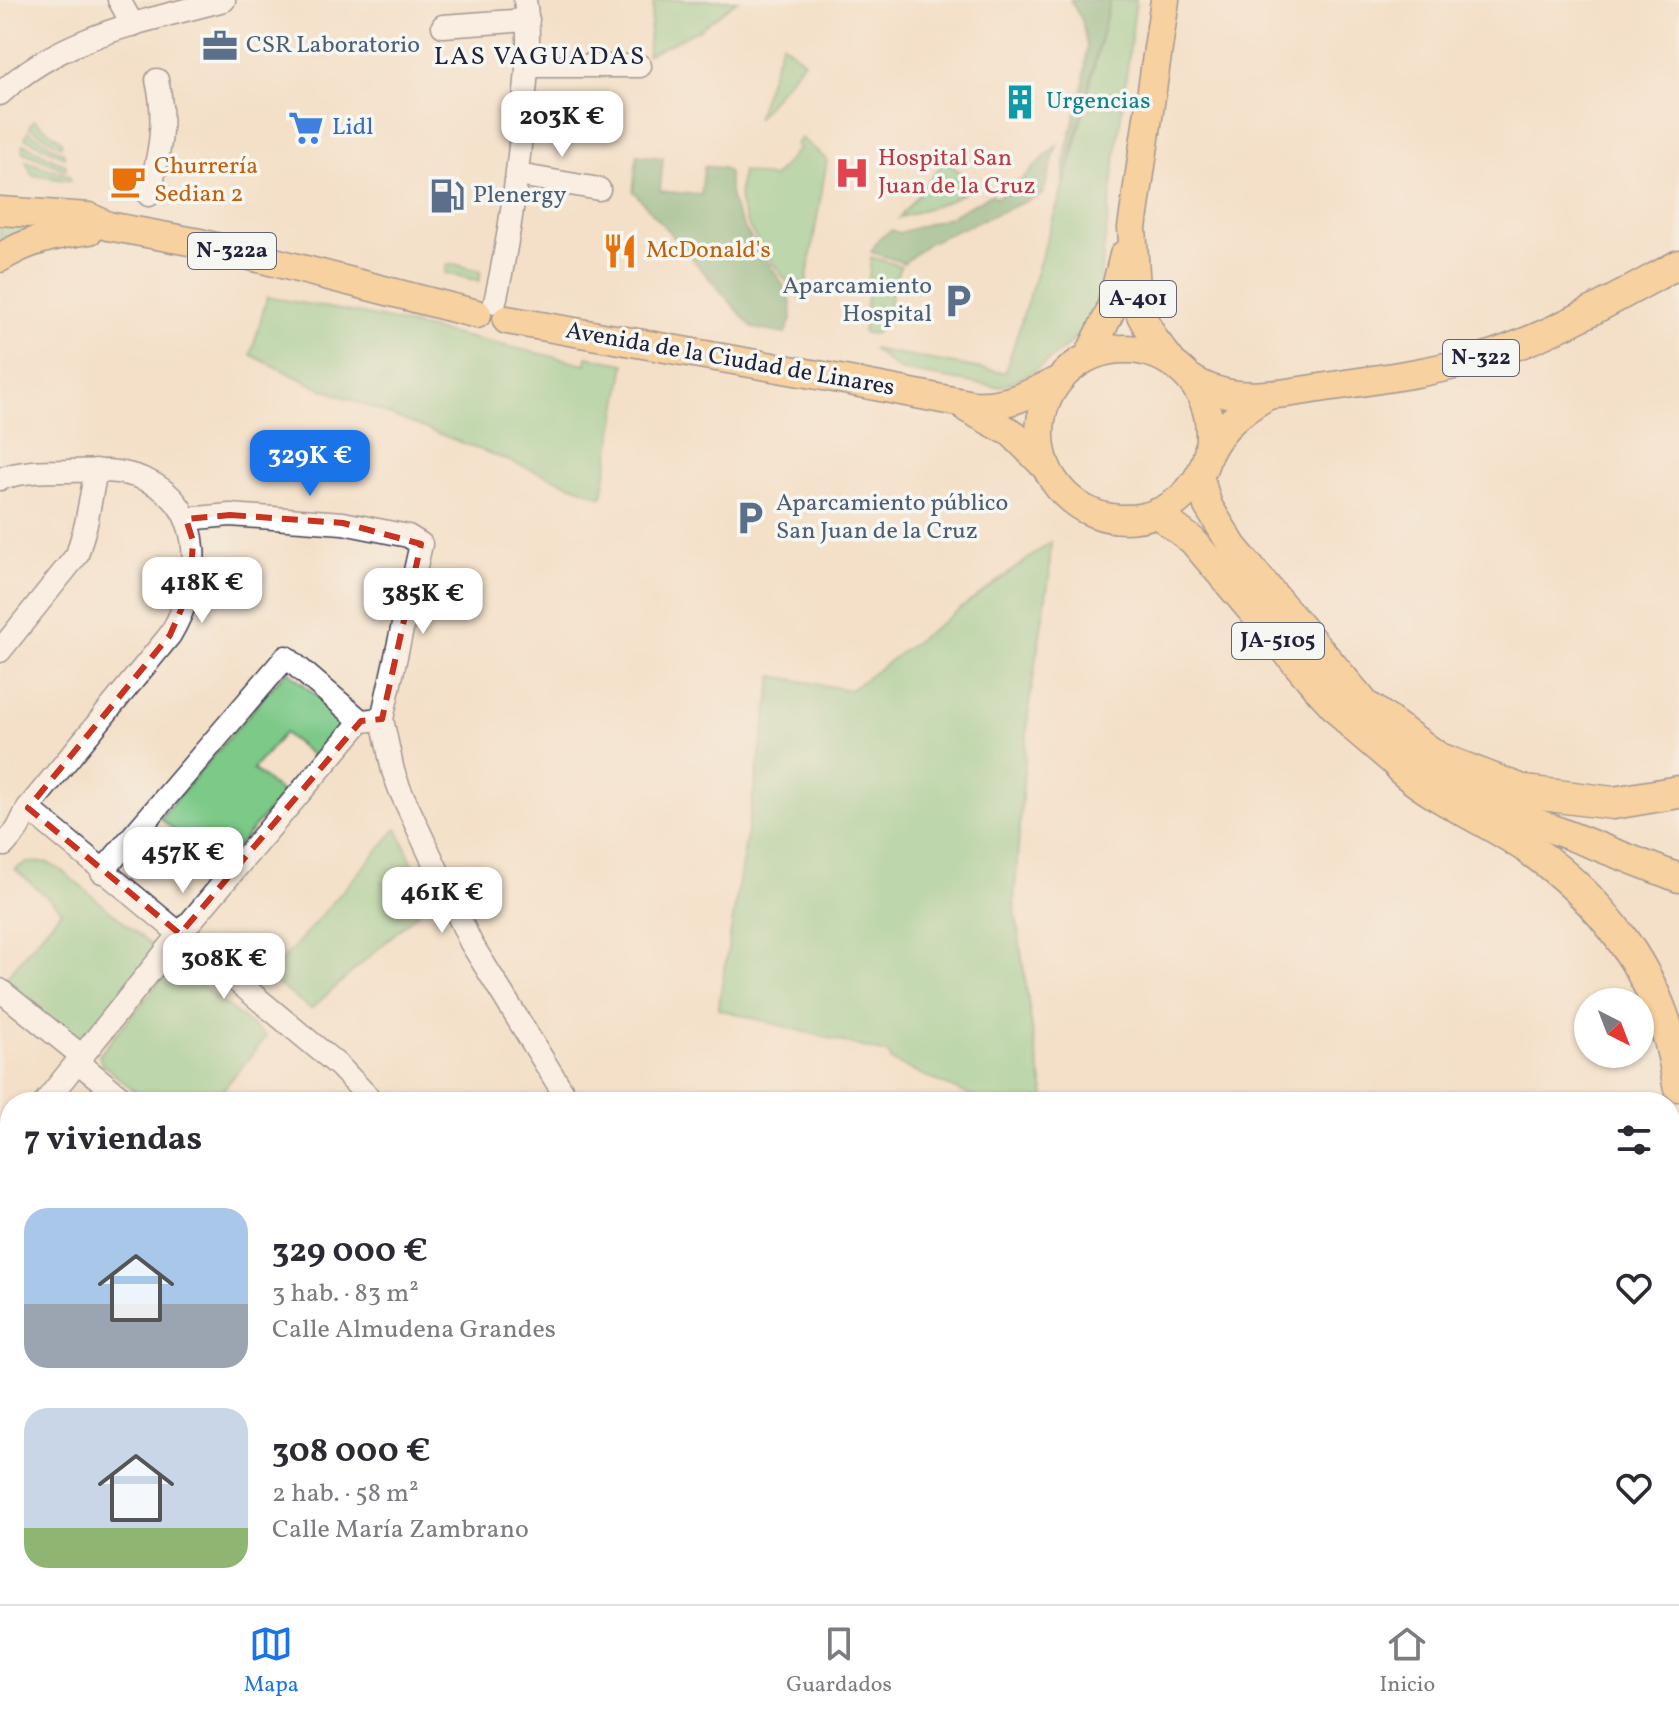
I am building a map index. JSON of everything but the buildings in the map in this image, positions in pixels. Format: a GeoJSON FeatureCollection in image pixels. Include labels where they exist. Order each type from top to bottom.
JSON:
{"type":"FeatureCollection","features":[{"type":"Feature","properties":{"kind":"highway"},"geometry":{"type":"LineString","coordinates":[[1371,710],[1437,758],[1525,792],[1613,803],[1679,792]]}},
{"type":"Feature","properties":{"kind":"highway"},"geometry":{"type":"LineString","coordinates":[[1401,768],[1422,787],[1511,837],[1585,892],[1620,934],[1660,1005],[1676,1061],[1679,1085]]}},
{"type":"Feature","properties":{"kind":"main road","name":"A-401"},"geometry":{"type":"LineString","coordinates":[[1165,0],[1132,228],[1141,315],[1154,339],[1181,370]]}},
{"type":"Feature","properties":{"kind":"main road","name":"Avenida de la Ciudad de Linares"},"geometry":{"type":"LineString","coordinates":[[0,211],[89,217],[108,226],[200,243],[493,312],[953,402],[991,406],[1008,403],[1023,399],[1059,380]]}},
{"type":"Feature","properties":{"kind":"main road","name":"Avenida de la Ciudad de Linares"},"geometry":{"type":"LineString","coordinates":[[0,258],[29,243],[60,233],[108,226]]}},
{"type":"Feature","properties":{"kind":"main road","name":"A-401"},"geometry":{"type":"LineString","coordinates":[[1089,356],[1110,312],[1125,243],[1132,228]]}},
{"type":"Feature","properties":{"kind":"main road","name":"N-322"},"geometry":{"type":"LineString","coordinates":[[1265,397],[1385,379],[1485,357],[1542,334],[1679,264]]}},
{"type":"Feature","properties":{"kind":"main road"},"geometry":{"type":"LineString","coordinates":[[1107,350],[1144,350],[1181,370],[1203,387],[1221,393],[1265,397],[1240,412],[1219,432],[1204,464],[1181,498],[1156,513],[1131,519],[1094,513],[1063,492],[1046,467],[1040,428],[1046,403],[1059,380],[1078,363],[1107,350]]}},
{"type":"Feature","properties":{"kind":"main road"},"geometry":{"type":"LineString","coordinates":[[1181,370],[1201,394],[1208,413],[1211,433],[1204,464]]}},
{"type":"Feature","properties":{"kind":"main road","name":"Avenida de la Ciudad de Linares"},"geometry":{"type":"LineString","coordinates":[[953,402],[997,422],[1046,467]]}},
{"type":"Feature","properties":{"kind":"main road","name":"JA-5105"},"geometry":{"type":"LineString","coordinates":[[1204,464],[1217,524],[1393,738],[1426,763],[1501,809]]}},
{"type":"Feature","properties":{"kind":"main road","name":"JA-5105"},"geometry":{"type":"LineString","coordinates":[[1156,513],[1193,541],[1318,689],[1353,727],[1401,768],[1455,794],[1679,878]]}},
{"type":"Feature","properties":{"kind":"street"},"geometry":{"type":"LineString","coordinates":[[119,0],[133,25]]}},
{"type":"Feature","properties":{"kind":"street"},"geometry":{"type":"LineString","coordinates":[[0,94],[49,56],[76,43],[224,0]]}},
{"type":"Feature","properties":{"kind":"street"},"geometry":{"type":"LineString","coordinates":[[443,26],[527,10],[527,66],[518,175],[493,312]]}},
{"type":"Feature","properties":{"kind":"street"},"geometry":{"type":"LineString","coordinates":[[527,66],[640,66]]}},
{"type":"Feature","properties":{"kind":"street"},"geometry":{"type":"LineString","coordinates":[[149,195],[161,147],[163,124],[157,80]]}},
{"type":"Feature","properties":{"kind":"street"},"geometry":{"type":"LineString","coordinates":[[518,175],[599,189]]}},
{"type":"Feature","properties":{"kind":"street"},"geometry":{"type":"LineString","coordinates":[[0,651],[77,555],[96,470]]}},
{"type":"Feature","properties":{"kind":"street"},"geometry":{"type":"LineString","coordinates":[[0,479],[34,472],[96,470],[119,472],[149,481],[171,499],[186,519],[193,541],[193,577],[177,623],[163,646],[4,838]]}},
{"type":"Feature","properties":{"kind":"street"},"geometry":{"type":"LineString","coordinates":[[54,1092],[180,934],[371,720],[421,544],[408,536],[343,523],[230,515],[186,519]]}},
{"type":"Feature","properties":{"kind":"street"},"geometry":{"type":"LineString","coordinates":[[102,872],[286,657],[371,720],[471,943],[563,1092]]}},
{"type":"Feature","properties":{"kind":"street"},"geometry":{"type":"LineString","coordinates":[[28,808],[339,1066],[364,1092]]}},
{"type":"Feature","properties":{"kind":"street"},"geometry":{"type":"LineString","coordinates":[[4,838],[37,829],[56,834]]}},
{"type":"Feature","properties":{"kind":"street"},"geometry":{"type":"LineString","coordinates":[[0,990],[116,1092]]}},
{"type":"Feature","properties":{"kind":"highlighted area"},"geometry":{"type":"Polygon","coordinates":[[[230,515],[343,523],[421,544],[382,719],[361,721],[180,934],[28,808],[170,635],[190,589],[193,541],[186,519],[230,515]]]}},
{"type":"Feature","properties":{"kind":"green space"},"geometry":{"type":"Polygon","coordinates":[[[654,0],[738,0],[699,30],[647,55],[654,0]]]}},
{"type":"Feature","properties":{"kind":"green space"},"geometry":{"type":"Polygon","coordinates":[[[1070,0],[1110,0],[1062,194],[1066,151],[1084,82],[1087,47],[1082,20],[1070,0]]]}},
{"type":"Feature","properties":{"kind":"green space"},"geometry":{"type":"Polygon","coordinates":[[[1110,0],[1136,0],[1097,301],[1088,323],[1052,358],[1006,385],[996,387],[899,370],[872,349],[1005,373],[1074,152],[1110,0]]]}},
{"type":"Feature","properties":{"kind":"green space"},"geometry":{"type":"Polygon","coordinates":[[[782,43],[804,61],[756,119],[782,43]]]}},
{"type":"Feature","properties":{"kind":"green space"},"geometry":{"type":"Polygon","coordinates":[[[34,120],[62,141],[61,146],[29,127],[34,120]]]}},
{"type":"Feature","properties":{"kind":"green space"},"geometry":{"type":"Polygon","coordinates":[[[28,131],[64,153],[64,157],[25,138],[28,131]]]}},
{"type":"Feature","properties":{"kind":"green space"},"geometry":{"type":"Polygon","coordinates":[[[801,138],[827,160],[804,296],[799,298],[749,227],[739,195],[742,171],[773,178],[799,148],[795,144],[801,138]]]}},
{"type":"Feature","properties":{"kind":"green space"},"geometry":{"type":"Polygon","coordinates":[[[24,144],[66,165],[66,170],[23,152],[24,144]]]}},
{"type":"Feature","properties":{"kind":"green space"},"geometry":{"type":"Polygon","coordinates":[[[1057,145],[1043,194],[930,242],[904,263],[871,252],[879,238],[892,230],[899,233],[949,217],[992,194],[996,198],[1020,181],[1057,145]]]}},
{"type":"Feature","properties":{"kind":"green space"},"geometry":{"type":"Polygon","coordinates":[[[637,155],[663,158],[660,191],[701,195],[704,166],[723,168],[729,173],[730,192],[742,225],[791,302],[792,317],[785,334],[753,328],[633,191],[637,155]]]}},
{"type":"Feature","properties":{"kind":"green space"},"geometry":{"type":"Polygon","coordinates":[[[26,161],[69,175],[71,181],[32,175],[26,161]]]}},
{"type":"Feature","properties":{"kind":"green space"},"geometry":{"type":"Polygon","coordinates":[[[945,161],[978,185],[951,200],[899,218],[945,161]]]}},
{"type":"Feature","properties":{"kind":"green space"},"geometry":{"type":"Polygon","coordinates":[[[0,220],[66,221],[0,246],[0,220]]]}},
{"type":"Feature","properties":{"kind":"green space"},"geometry":{"type":"Polygon","coordinates":[[[871,257],[901,266],[884,322],[874,334],[863,333],[871,257]]]}},
{"type":"Feature","properties":{"kind":"green space"},"geometry":{"type":"Polygon","coordinates":[[[447,265],[481,271],[479,281],[445,273],[447,265]]]}},
{"type":"Feature","properties":{"kind":"green space"},"geometry":{"type":"Polygon","coordinates":[[[267,297],[363,314],[586,364],[587,357],[625,364],[602,497],[313,385],[251,355],[267,297]]]}},
{"type":"Feature","properties":{"kind":"green space"},"geometry":{"type":"Polygon","coordinates":[[[1051,542],[1049,578],[1029,705],[1014,902],[1044,1092],[962,1092],[891,1061],[889,1054],[718,1009],[773,676],[850,690],[1051,542]]]}},
{"type":"Feature","properties":{"kind":"green space"},"geometry":{"type":"Polygon","coordinates":[[[287,670],[345,721],[314,757],[284,733],[253,769],[283,794],[219,868],[160,818],[287,670]]]}},
{"type":"Feature","properties":{"kind":"green space"},"geometry":{"type":"Polygon","coordinates":[[[397,828],[430,902],[311,1009],[268,977],[397,828]]]}},
{"type":"Feature","properties":{"kind":"green space"},"geometry":{"type":"Polygon","coordinates":[[[46,862],[61,870],[156,949],[78,1045],[2,982],[62,910],[15,869],[26,863],[46,862]]]}},
{"type":"Feature","properties":{"kind":"green space"},"geometry":{"type":"Polygon","coordinates":[[[174,964],[266,1037],[221,1092],[135,1092],[101,1063],[99,1055],[174,964]]]}},
{"type":"Feature","properties":{"kind":"place","name":"CSR Laboratorio"},"geometry":{"type":"Point","coordinates":[220,46]}},
{"type":"Feature","properties":{"kind":"place","name":"Urgencias"},"geometry":{"type":"Point","coordinates":[1020,102]}},
{"type":"Feature","properties":{"kind":"place","name":"Lidl"},"geometry":{"type":"Point","coordinates":[306,128]}},
{"type":"Feature","properties":{"kind":"place","name":"Hospital San Juan de la Cruz"},"geometry":{"type":"Point","coordinates":[852,173]}},
{"type":"Feature","properties":{"kind":"place","name":"Churrería Sedian 2"},"geometry":{"type":"Point","coordinates":[128,181]}},
{"type":"Feature","properties":{"kind":"place","name":"Plenergy"},"geometry":{"type":"Point","coordinates":[447,196]}},
{"type":"Feature","properties":{"kind":"place","name":"McDonald's"},"geometry":{"type":"Point","coordinates":[620,251]}},
{"type":"Feature","properties":{"kind":"place","name":"Aparcamiento Hospital"},"geometry":{"type":"Point","coordinates":[958,301]}},
{"type":"Feature","properties":{"kind":"place","name":"Aparcamiento público San Juan de la Cruz"},"geometry":{"type":"Point","coordinates":[750,518]}},
{"type":"Feature","properties":{"kind":"district","name":"LAS VAGUADAS"},"geometry":{"type":"Point","coordinates":[540,57]}}]}
